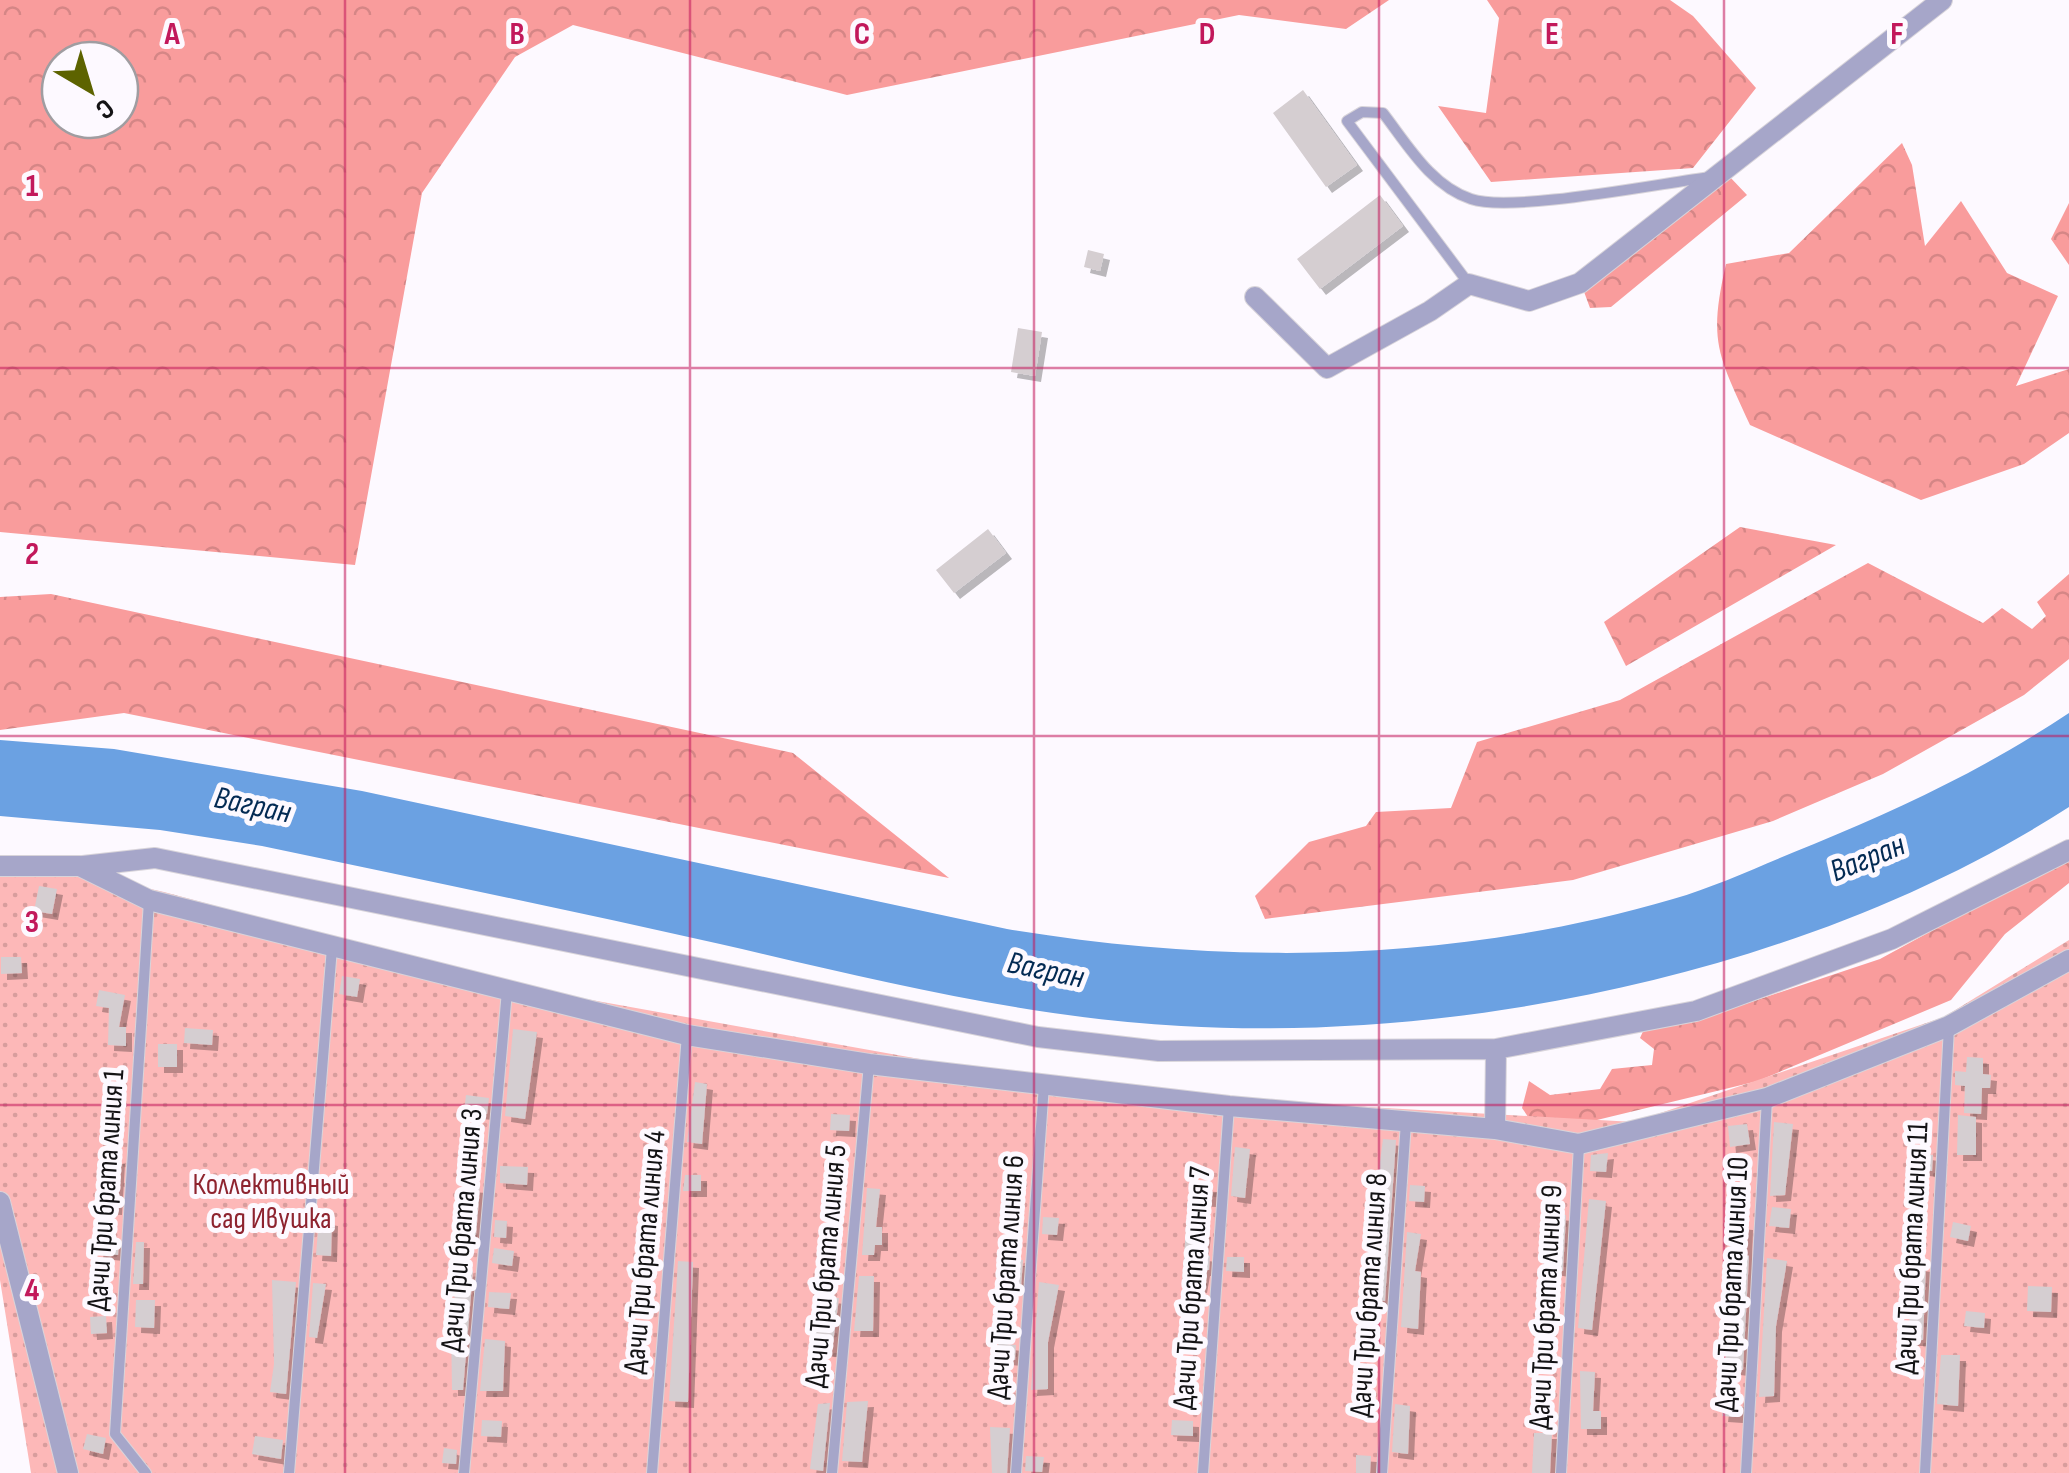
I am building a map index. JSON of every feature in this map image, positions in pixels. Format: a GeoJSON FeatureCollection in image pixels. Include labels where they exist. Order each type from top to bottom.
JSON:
{"type":"FeatureCollection","features":[{"type":"Feature","properties":{"kind":"street"},"geometry":{"type":"LineString","coordinates":[[1255,297],[1326,368],[1430,311],[1469,284],[1528,301],[1580,283],[1942,0]]}},
{"type":"Feature","properties":{"kind":"street"},"geometry":{"type":"LineString","coordinates":[[0,866],[80,866],[155,858],[1038,1037],[1160,1051],[1496,1049],[1696,1010],[1892,940],[2069,850]]}},
{"type":"Feature","properties":{"kind":"street"},"geometry":{"type":"LineString","coordinates":[[80,866],[149,900],[687,1035],[869,1064],[1228,1106],[1495,1129],[1579,1144],[1767,1098],[1949,1026],[2069,960]]}},
{"type":"Feature","properties":{"kind":"street"},"geometry":{"type":"LineString","coordinates":[[1495,1129],[1496,1049]]}},
{"type":"Feature","properties":{"kind":"street"},"geometry":{"type":"LineString","coordinates":[[0,1202],[68,1473]]}},
{"type":"Feature","properties":{"kind":"lane"},"geometry":{"type":"LineString","coordinates":[[1469,284],[1346,121],[1362,112],[1383,113],[1430,173],[1471,199],[1528,201],[1713,176]]}},
{"type":"Feature","properties":{"kind":"lane","name":"Дачи Три брата линия 1"},"geometry":{"type":"LineString","coordinates":[[146,1473],[115,1434],[149,900]]}},
{"type":"Feature","properties":{"kind":"lane"},"geometry":{"type":"LineString","coordinates":[[288,1473],[332,948]]}},
{"type":"Feature","properties":{"kind":"lane","name":"Дачи Три брата линия 3"},"geometry":{"type":"LineString","coordinates":[[464,1473],[506,991]]}},
{"type":"Feature","properties":{"kind":"lane","name":"Дачи Три брата линия 11"},"geometry":{"type":"LineString","coordinates":[[1925,1473],[1949,1026]]}},
{"type":"Feature","properties":{"kind":"lane","name":"Дачи Три брата линия 4"},"geometry":{"type":"LineString","coordinates":[[652,1473],[687,1035]]}},
{"type":"Feature","properties":{"kind":"lane","name":"Дачи Три брата линия 5"},"geometry":{"type":"LineString","coordinates":[[832,1473],[869,1064]]}},
{"type":"Feature","properties":{"kind":"lane","name":"Дачи Три брата линия 6"},"geometry":{"type":"LineString","coordinates":[[1016,1473],[1044,1085]]}},
{"type":"Feature","properties":{"kind":"lane","name":"Дачи Три брата линия 10"},"geometry":{"type":"LineString","coordinates":[[1746,1473],[1767,1098]]}},
{"type":"Feature","properties":{"kind":"lane","name":"Дачи Три брата линия 7"},"geometry":{"type":"LineString","coordinates":[[1203,1473],[1228,1106]]}},
{"type":"Feature","properties":{"kind":"lane","name":"Дачи Три брата линия 8"},"geometry":{"type":"LineString","coordinates":[[1382,1473],[1406,1121]]}},
{"type":"Feature","properties":{"kind":"lane","name":"Дачи Три брата линия 9"},"geometry":{"type":"LineString","coordinates":[[1561,1473],[1579,1144]]}},
{"type":"Feature","properties":{"kind":"green space"},"geometry":{"type":"Polygon","coordinates":[[[0,0],[1389,0],[1346,29],[1239,15],[847,95],[573,25],[515,57],[422,193],[355,565],[0,532],[0,0]]]}},
{"type":"Feature","properties":{"kind":"green space"},"geometry":{"type":"Polygon","coordinates":[[[1487,0],[1670,0],[1693,16],[1756,88],[1693,168],[1491,182],[1438,106],[1486,113],[1499,18],[1487,0]]]}},
{"type":"Feature","properties":{"kind":"green space"},"geometry":{"type":"Polygon","coordinates":[[[1902,143],[1912,165],[1925,246],[1961,201],[2007,273],[2058,296],[2016,386],[2069,369],[2069,433],[2024,464],[1921,500],[1750,425],[1730,381],[1717,330],[1726,264],[1789,253],[1902,143]]]}},
{"type":"Feature","properties":{"kind":"green space"},"geometry":{"type":"Polygon","coordinates":[[[1729,176],[1747,195],[1611,307],[1590,308],[1583,289],[1729,176]]]}},
{"type":"Feature","properties":{"kind":"green space"},"geometry":{"type":"Polygon","coordinates":[[[2069,203],[2069,265],[2051,239],[2069,203]]]}},
{"type":"Feature","properties":{"kind":"green space"},"geometry":{"type":"Polygon","coordinates":[[[1740,527],[1836,545],[1626,666],[1604,622],[1740,527]]]}},
{"type":"Feature","properties":{"kind":"green space"},"geometry":{"type":"Polygon","coordinates":[[[1868,563],[1983,623],[2002,608],[2032,629],[2046,616],[2037,602],[2069,574],[2069,659],[2024,695],[1883,774],[1773,821],[1573,880],[1265,919],[1255,896],[1309,842],[1366,826],[1376,812],[1451,808],[1477,742],[1620,700],[1868,563]]]}},
{"type":"Feature","properties":{"kind":"green space"},"geometry":{"type":"Polygon","coordinates":[[[51,594],[793,753],[949,878],[124,713],[0,730],[0,597],[51,594]]]}},
{"type":"Feature","properties":{"kind":"green space","name":"Коллективный сад Ивушка"},"geometry":{"type":"Polygon","coordinates":[[[0,856],[164,892],[508,985],[992,1072],[1244,1100],[1634,1122],[1944,1017],[2069,940],[2069,1473],[31,1473],[0,1280],[0,856]]]}},
{"type":"Feature","properties":{"kind":"green space"},"geometry":{"type":"Polygon","coordinates":[[[2069,856],[2069,883],[2005,934],[1951,1000],[1758,1081],[1568,1127],[1535,1127],[1522,1108],[1529,1081],[1550,1095],[1600,1089],[1612,1069],[1652,1065],[1654,1049],[1640,1038],[1645,1027],[1742,1005],[1880,959],[2069,856]]]}},
{"type":"Feature","properties":{"kind":"water","name":"Вагран"},"geometry":{"type":"Polygon","coordinates":[[[2069,713],[2069,807],[1972,863],[1867,911],[1756,951],[1642,983],[1525,1006],[1408,1021],[1293,1028],[1123,1022],[1007,1006],[262,846],[160,830],[0,816],[0,740],[114,749],[362,791],[1007,929],[1174,949],[1342,952],[1508,936],[1673,899],[1913,801],[2008,751],[2069,713]]]}},
{"type":"Feature","properties":{"kind":"building"},"geometry":{"type":"Polygon","coordinates":[[[1303,90],[1357,165],[1326,187],[1273,113],[1303,90]]]}},
{"type":"Feature","properties":{"kind":"building"},"geometry":{"type":"Polygon","coordinates":[[[1380,195],[1403,226],[1320,289],[1297,259],[1380,195]]]}},
{"type":"Feature","properties":{"kind":"building"},"geometry":{"type":"Polygon","coordinates":[[[1088,250],[1104,254],[1100,271],[1084,267],[1088,250]]]}},
{"type":"Feature","properties":{"kind":"building"},"geometry":{"type":"Polygon","coordinates":[[[1018,328],[1042,332],[1035,376],[1011,372],[1018,328]]]}},
{"type":"Feature","properties":{"kind":"building"},"geometry":{"type":"Polygon","coordinates":[[[988,529],[1006,553],[954,593],[936,570],[988,529]]]}},
{"type":"Feature","properties":{"kind":"building"},"geometry":{"type":"Polygon","coordinates":[[[39,886],[57,889],[52,914],[34,911],[39,886]]]}},
{"type":"Feature","properties":{"kind":"building"},"geometry":{"type":"Polygon","coordinates":[[[1,957],[21,957],[22,973],[1,974],[1,957]]]}},
{"type":"Feature","properties":{"kind":"building"},"geometry":{"type":"Polygon","coordinates":[[[342,976],[360,979],[357,997],[339,994],[342,976]]]}},
{"type":"Feature","properties":{"kind":"building"},"geometry":{"type":"Polygon","coordinates":[[[99,990],[125,995],[119,1027],[126,1027],[126,1046],[108,1045],[109,1008],[96,1006],[99,990]]]}},
{"type":"Feature","properties":{"kind":"building"},"geometry":{"type":"Polygon","coordinates":[[[185,1028],[213,1030],[212,1045],[184,1043],[185,1028]]]}},
{"type":"Feature","properties":{"kind":"building"},"geometry":{"type":"Polygon","coordinates":[[[513,1029],[537,1032],[525,1119],[505,1116],[513,1029]]]}},
{"type":"Feature","properties":{"kind":"building"},"geometry":{"type":"Polygon","coordinates":[[[158,1044],[177,1044],[177,1067],[158,1067],[158,1044]]]}},
{"type":"Feature","properties":{"kind":"building"},"geometry":{"type":"Polygon","coordinates":[[[1967,1057],[1983,1058],[1983,1074],[1991,1075],[1990,1088],[1982,1088],[1981,1114],[1964,1113],[1965,1086],[1955,1085],[1955,1071],[1966,1072],[1967,1057]]]}},
{"type":"Feature","properties":{"kind":"building"},"geometry":{"type":"Polygon","coordinates":[[[695,1082],[707,1084],[702,1144],[687,1142],[695,1082]]]}},
{"type":"Feature","properties":{"kind":"building"},"geometry":{"type":"Polygon","coordinates":[[[466,1095],[489,1098],[487,1114],[464,1112],[466,1095]]]}},
{"type":"Feature","properties":{"kind":"building"},"geometry":{"type":"Polygon","coordinates":[[[831,1114],[850,1115],[849,1131],[830,1130],[831,1114]]]}},
{"type":"Feature","properties":{"kind":"building"},"geometry":{"type":"Polygon","coordinates":[[[1958,1115],[1976,1117],[1976,1155],[1957,1155],[1958,1115]]]}},
{"type":"Feature","properties":{"kind":"building"},"geometry":{"type":"Polygon","coordinates":[[[1774,1122],[1793,1124],[1785,1195],[1770,1196],[1774,1122]]]}},
{"type":"Feature","properties":{"kind":"building"},"geometry":{"type":"Polygon","coordinates":[[[1747,1124],[1750,1144],[1730,1147],[1728,1126],[1747,1124]]]}},
{"type":"Feature","properties":{"kind":"building"},"geometry":{"type":"Polygon","coordinates":[[[1383,1139],[1396,1140],[1385,1301],[1362,1298],[1383,1139]]]}},
{"type":"Feature","properties":{"kind":"building"},"geometry":{"type":"Polygon","coordinates":[[[1235,1147],[1250,1149],[1245,1198],[1231,1196],[1235,1147]]]}},
{"type":"Feature","properties":{"kind":"building"},"geometry":{"type":"Polygon","coordinates":[[[1608,1153],[1606,1172],[1590,1171],[1591,1155],[1608,1153]]]}},
{"type":"Feature","properties":{"kind":"building"},"geometry":{"type":"Polygon","coordinates":[[[1916,1153],[1933,1155],[1932,1171],[1914,1169],[1916,1153]]]}},
{"type":"Feature","properties":{"kind":"building"},"geometry":{"type":"Polygon","coordinates":[[[102,1157],[119,1158],[116,1209],[99,1208],[102,1157]]]}},
{"type":"Feature","properties":{"kind":"building"},"geometry":{"type":"Polygon","coordinates":[[[500,1166],[528,1167],[527,1185],[500,1183],[500,1166]]]}},
{"type":"Feature","properties":{"kind":"building"},"geometry":{"type":"Polygon","coordinates":[[[685,1175],[701,1175],[701,1191],[683,1191],[685,1175]]]}},
{"type":"Feature","properties":{"kind":"building"},"geometry":{"type":"Polygon","coordinates":[[[1192,1185],[1211,1186],[1210,1201],[1192,1200],[1192,1185]]]}},
{"type":"Feature","properties":{"kind":"building"},"geometry":{"type":"Polygon","coordinates":[[[1410,1185],[1425,1186],[1424,1202],[1409,1201],[1410,1185]]]}},
{"type":"Feature","properties":{"kind":"building"},"geometry":{"type":"Polygon","coordinates":[[[466,1186],[480,1187],[476,1235],[461,1233],[466,1186]]]}},
{"type":"Feature","properties":{"kind":"building"},"geometry":{"type":"Polygon","coordinates":[[[867,1188],[880,1189],[876,1227],[882,1227],[882,1245],[875,1245],[874,1255],[862,1255],[867,1188]]]}},
{"type":"Feature","properties":{"kind":"building"},"geometry":{"type":"Polygon","coordinates":[[[1589,1199],[1606,1201],[1592,1330],[1578,1328],[1589,1199]]]}},
{"type":"Feature","properties":{"kind":"building"},"geometry":{"type":"Polygon","coordinates":[[[1772,1207],[1791,1209],[1789,1228],[1769,1226],[1772,1207]]]}},
{"type":"Feature","properties":{"kind":"building"},"geometry":{"type":"Polygon","coordinates":[[[1555,1214],[1566,1215],[1563,1271],[1551,1269],[1555,1214]]]}},
{"type":"Feature","properties":{"kind":"building"},"geometry":{"type":"Polygon","coordinates":[[[1043,1217],[1059,1218],[1057,1235],[1042,1234],[1043,1217]]]}},
{"type":"Feature","properties":{"kind":"building"},"geometry":{"type":"Polygon","coordinates":[[[319,1218],[332,1220],[331,1256],[316,1255],[319,1218]]]}},
{"type":"Feature","properties":{"kind":"building"},"geometry":{"type":"Polygon","coordinates":[[[495,1220],[507,1221],[506,1238],[494,1237],[495,1220]]]}},
{"type":"Feature","properties":{"kind":"building"},"geometry":{"type":"Polygon","coordinates":[[[1953,1222],[1971,1226],[1968,1241],[1950,1237],[1953,1222]]]}},
{"type":"Feature","properties":{"kind":"building"},"geometry":{"type":"Polygon","coordinates":[[[1735,1223],[1747,1224],[1749,1256],[1743,1370],[1725,1368],[1731,1228],[1735,1223]]]}},
{"type":"Feature","properties":{"kind":"building"},"geometry":{"type":"Polygon","coordinates":[[[1186,1228],[1205,1231],[1202,1255],[1210,1256],[1209,1270],[1204,1270],[1201,1287],[1182,1284],[1186,1228]]]}},
{"type":"Feature","properties":{"kind":"building"},"geometry":{"type":"Polygon","coordinates":[[[1407,1232],[1421,1234],[1415,1271],[1421,1272],[1418,1329],[1401,1327],[1407,1232]]]}},
{"type":"Feature","properties":{"kind":"building"},"geometry":{"type":"Polygon","coordinates":[[[99,1237],[119,1240],[118,1255],[97,1253],[99,1237]]]}},
{"type":"Feature","properties":{"kind":"building"},"geometry":{"type":"Polygon","coordinates":[[[136,1242],[144,1242],[143,1284],[133,1284],[136,1242]]]}},
{"type":"Feature","properties":{"kind":"building"},"geometry":{"type":"Polygon","coordinates":[[[494,1248],[514,1251],[512,1266],[492,1263],[494,1248]]]}},
{"type":"Feature","properties":{"kind":"building"},"geometry":{"type":"Polygon","coordinates":[[[1227,1257],[1244,1257],[1244,1272],[1226,1271],[1227,1257]]]}},
{"type":"Feature","properties":{"kind":"building"},"geometry":{"type":"Polygon","coordinates":[[[1767,1258],[1787,1261],[1776,1326],[1774,1396],[1759,1397],[1767,1258]]]}},
{"type":"Feature","properties":{"kind":"building"},"geometry":{"type":"Polygon","coordinates":[[[998,1260],[1023,1260],[1021,1287],[998,1286],[998,1260]]]}},
{"type":"Feature","properties":{"kind":"building"},"geometry":{"type":"Polygon","coordinates":[[[678,1261],[693,1262],[688,1402],[669,1401],[678,1261]]]}},
{"type":"Feature","properties":{"kind":"building"},"geometry":{"type":"Polygon","coordinates":[[[1916,1265],[1926,1266],[1923,1340],[1907,1340],[1916,1265]]]}},
{"type":"Feature","properties":{"kind":"building"},"geometry":{"type":"Polygon","coordinates":[[[458,1270],[473,1271],[463,1390],[452,1390],[451,1325],[458,1270]]]}},
{"type":"Feature","properties":{"kind":"building"},"geometry":{"type":"Polygon","coordinates":[[[859,1276],[874,1276],[873,1331],[854,1331],[859,1276]]]}},
{"type":"Feature","properties":{"kind":"building"},"geometry":{"type":"Polygon","coordinates":[[[272,1280],[296,1282],[286,1394],[270,1392],[274,1364],[272,1280]]]}},
{"type":"Feature","properties":{"kind":"building"},"geometry":{"type":"Polygon","coordinates":[[[1039,1282],[1059,1285],[1048,1342],[1048,1389],[1031,1390],[1039,1282]]]}},
{"type":"Feature","properties":{"kind":"building"},"geometry":{"type":"Polygon","coordinates":[[[313,1283],[326,1284],[317,1338],[309,1337],[313,1283]]]}},
{"type":"Feature","properties":{"kind":"building"},"geometry":{"type":"Polygon","coordinates":[[[2028,1286],[2052,1287],[2051,1312],[2027,1311],[2028,1286]]]}},
{"type":"Feature","properties":{"kind":"building"},"geometry":{"type":"Polygon","coordinates":[[[489,1292],[511,1293],[509,1309],[488,1307],[489,1292]]]}},
{"type":"Feature","properties":{"kind":"building"},"geometry":{"type":"Polygon","coordinates":[[[817,1296],[839,1298],[832,1351],[813,1350],[817,1296]]]}},
{"type":"Feature","properties":{"kind":"building"},"geometry":{"type":"Polygon","coordinates":[[[136,1300],[155,1300],[154,1328],[135,1327],[136,1300]]]}},
{"type":"Feature","properties":{"kind":"building"},"geometry":{"type":"Polygon","coordinates":[[[1966,1311],[1985,1313],[1984,1328],[1964,1326],[1966,1311]]]}},
{"type":"Feature","properties":{"kind":"building"},"geometry":{"type":"Polygon","coordinates":[[[106,1316],[107,1333],[91,1334],[90,1317],[106,1316]]]}},
{"type":"Feature","properties":{"kind":"building"},"geometry":{"type":"Polygon","coordinates":[[[485,1339],[505,1341],[503,1391],[480,1391],[485,1339]]]}},
{"type":"Feature","properties":{"kind":"building"},"geometry":{"type":"Polygon","coordinates":[[[998,1343],[1016,1345],[1015,1360],[996,1358],[998,1343]]]}},
{"type":"Feature","properties":{"kind":"building"},"geometry":{"type":"Polygon","coordinates":[[[1941,1355],[1960,1355],[1958,1406],[1937,1404],[1941,1355]]]}},
{"type":"Feature","properties":{"kind":"building"},"geometry":{"type":"Polygon","coordinates":[[[1580,1371],[1595,1372],[1593,1411],[1601,1411],[1601,1429],[1581,1429],[1580,1371]]]}},
{"type":"Feature","properties":{"kind":"building"},"geometry":{"type":"Polygon","coordinates":[[[1724,1400],[1739,1401],[1737,1417],[1722,1416],[1724,1400]]]}},
{"type":"Feature","properties":{"kind":"building"},"geometry":{"type":"Polygon","coordinates":[[[868,1401],[862,1462],[842,1461],[847,1402],[868,1401]]]}},
{"type":"Feature","properties":{"kind":"building"},"geometry":{"type":"Polygon","coordinates":[[[830,1403],[823,1471],[810,1469],[818,1404],[830,1403]]]}},
{"type":"Feature","properties":{"kind":"building"},"geometry":{"type":"Polygon","coordinates":[[[1395,1404],[1410,1406],[1408,1454],[1392,1452],[1395,1404]]]}},
{"type":"Feature","properties":{"kind":"building"},"geometry":{"type":"Polygon","coordinates":[[[482,1420],[502,1421],[501,1437],[481,1436],[482,1420]]]}},
{"type":"Feature","properties":{"kind":"building"},"geometry":{"type":"Polygon","coordinates":[[[1172,1420],[1193,1421],[1193,1436],[1171,1435],[1172,1420]]]}},
{"type":"Feature","properties":{"kind":"building"},"geometry":{"type":"Polygon","coordinates":[[[990,1427],[1010,1428],[1007,1473],[992,1473],[990,1427]]]}},
{"type":"Feature","properties":{"kind":"building"},"geometry":{"type":"Polygon","coordinates":[[[1534,1433],[1552,1433],[1550,1473],[1532,1473],[1534,1433]]]}},
{"type":"Feature","properties":{"kind":"building"},"geometry":{"type":"Polygon","coordinates":[[[87,1434],[106,1438],[103,1454],[83,1449],[87,1434]]]}},
{"type":"Feature","properties":{"kind":"building"},"geometry":{"type":"Polygon","coordinates":[[[255,1436],[283,1440],[281,1459],[252,1454],[255,1436]]]}},
{"type":"Feature","properties":{"kind":"building"},"geometry":{"type":"Polygon","coordinates":[[[444,1448],[457,1450],[456,1464],[442,1463],[444,1448]]]}},
{"type":"Feature","properties":{"kind":"building"},"geometry":{"type":"Polygon","coordinates":[[[1356,1455],[1371,1456],[1370,1473],[1356,1473],[1356,1455]]]}},
{"type":"Feature","properties":{"kind":"building"},"geometry":{"type":"Polygon","coordinates":[[[1026,1456],[1044,1457],[1042,1472],[1025,1471],[1026,1456]]]}}]}
